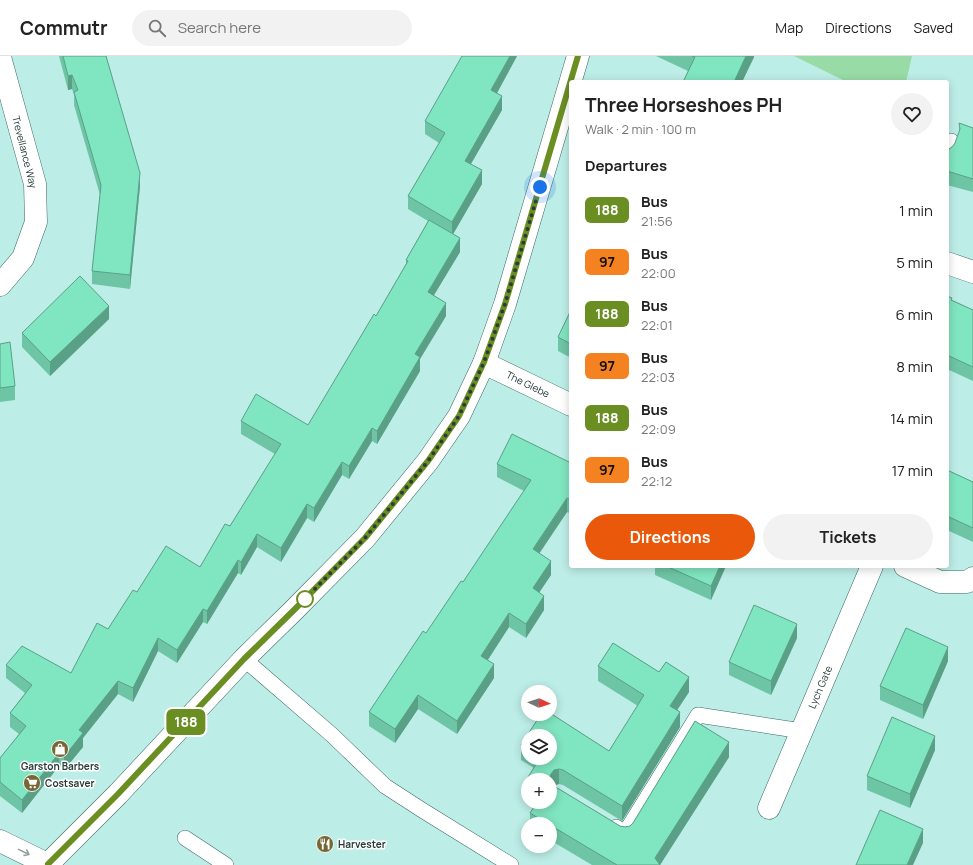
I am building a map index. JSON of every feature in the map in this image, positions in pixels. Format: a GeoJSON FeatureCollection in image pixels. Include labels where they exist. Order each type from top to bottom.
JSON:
{"type":"FeatureCollection","features":[{"type":"Feature","properties":{"kind":"main road"},"geometry":{"type":"LineString","coordinates":[[571,80],[578,56]]}},
{"type":"Feature","properties":{"kind":"main road","name":"Trevellance Way"},"geometry":{"type":"LineString","coordinates":[[0,57],[36,184],[36,222],[23,258],[0,285]]}},
{"type":"Feature","properties":{"kind":"main road"},"geometry":{"type":"LineString","coordinates":[[0,841],[48,865],[118,794],[244,659],[365,538],[428,461],[459,416],[484,362],[505,304],[569,87]]}},
{"type":"Feature","properties":{"kind":"main road"},"geometry":{"type":"LineString","coordinates":[[949,264],[973,272]]}},
{"type":"Feature","properties":{"kind":"main road","name":"The Glebe"},"geometry":{"type":"LineString","coordinates":[[484,362],[569,403]]}},
{"type":"Feature","properties":{"kind":"main road","name":"Lych Gate"},"geometry":{"type":"LineString","coordinates":[[769,808],[871,568]]}},
{"type":"Feature","properties":{"kind":"main road"},"geometry":{"type":"LineString","coordinates":[[909,568],[940,582],[967,582],[973,578]]}},
{"type":"Feature","properties":{"kind":"lane"},"geometry":{"type":"LineString","coordinates":[[244,659],[332,735],[385,786],[503,863]]}},
{"type":"Feature","properties":{"kind":"lane"},"geometry":{"type":"LineString","coordinates":[[605,821],[625,833],[698,715],[802,731]]}},
{"type":"Feature","properties":{"kind":"lane"},"geometry":{"type":"LineString","coordinates":[[184,838],[226,865]]}},
{"type":"Feature","properties":{"kind":"green space"},"geometry":{"type":"Polygon","coordinates":[[[794,56],[912,56],[906,80],[843,80],[794,56]]]}},
{"type":"Feature","properties":{"kind":"building"},"geometry":{"type":"Polygon","coordinates":[[[63,56],[106,56],[140,173],[130,275],[92,271],[101,185],[74,92],[78,90],[72,75],[68,76],[63,56]]]}},
{"type":"Feature","properties":{"kind":"building"},"geometry":{"type":"Polygon","coordinates":[[[462,56],[510,56],[491,90],[502,96],[465,161],[482,170],[452,222],[408,196],[445,133],[425,121],[462,56]]]}},
{"type":"Feature","properties":{"kind":"building"},"geometry":{"type":"Polygon","coordinates":[[[692,56],[746,56],[735,80],[684,80],[695,57],[692,56]]]}},
{"type":"Feature","properties":{"kind":"building"},"geometry":{"type":"Polygon","coordinates":[[[959,123],[973,128],[973,179],[949,172],[949,149],[955,143],[960,129],[959,123]]]}},
{"type":"Feature","properties":{"kind":"building"},"geometry":{"type":"Polygon","coordinates":[[[429,220],[460,238],[428,292],[446,303],[415,354],[420,357],[377,431],[372,428],[349,466],[342,462],[314,508],[307,504],[281,548],[257,534],[241,562],[238,560],[207,611],[203,609],[177,650],[158,638],[133,688],[118,681],[79,730],[83,733],[64,757],[59,753],[22,800],[0,782],[0,758],[26,726],[10,713],[32,685],[6,665],[22,646],[71,673],[97,623],[108,629],[133,590],[137,592],[166,546],[200,567],[225,524],[230,526],[281,444],[241,421],[256,394],[308,425],[374,314],[376,316],[408,261],[406,260],[429,220]]]}},
{"type":"Feature","properties":{"kind":"building"},"geometry":{"type":"Polygon","coordinates":[[[80,276],[109,306],[50,362],[22,333],[80,276]]]}},
{"type":"Feature","properties":{"kind":"building"},"geometry":{"type":"Polygon","coordinates":[[[949,297],[952,298],[951,300],[973,310],[973,367],[949,356],[949,297]]]}},
{"type":"Feature","properties":{"kind":"building"},"geometry":{"type":"Polygon","coordinates":[[[569,314],[569,343],[558,337],[569,314]]]}},
{"type":"Feature","properties":{"kind":"building"},"geometry":{"type":"Polygon","coordinates":[[[10,342],[15,386],[0,388],[0,344],[10,342]]]}},
{"type":"Feature","properties":{"kind":"building"},"geometry":{"type":"Polygon","coordinates":[[[512,434],[569,462],[569,499],[567,498],[533,549],[551,561],[533,588],[544,596],[526,624],[509,613],[481,656],[494,664],[457,721],[418,695],[395,729],[369,712],[423,631],[426,633],[461,581],[463,582],[531,480],[497,464],[512,434]]]}},
{"type":"Feature","properties":{"kind":"building"},"geometry":{"type":"Polygon","coordinates":[[[949,471],[973,482],[973,528],[949,517],[949,471]]]}},
{"type":"Feature","properties":{"kind":"building"},"geometry":{"type":"Polygon","coordinates":[[[670,568],[719,568],[711,586],[670,568]]]}},
{"type":"Feature","properties":{"kind":"building"},"geometry":{"type":"Polygon","coordinates":[[[754,605],[797,624],[771,681],[729,662],[754,605]]]}},
{"type":"Feature","properties":{"kind":"building"},"geometry":{"type":"Polygon","coordinates":[[[906,628],[948,647],[923,705],[880,686],[906,628]]]}},
{"type":"Feature","properties":{"kind":"building"},"geometry":{"type":"Polygon","coordinates":[[[613,643],[659,672],[666,662],[689,677],[670,706],[680,712],[622,806],[563,770],[554,770],[552,773],[531,773],[536,765],[557,765],[557,729],[531,729],[536,721],[557,721],[557,718],[609,751],[644,695],[598,666],[613,643]]]}},
{"type":"Feature","properties":{"kind":"building"},"geometry":{"type":"Polygon","coordinates":[[[892,717],[935,736],[910,794],[867,776],[892,717]]]}},
{"type":"Feature","properties":{"kind":"building"},"geometry":{"type":"Polygon","coordinates":[[[695,721],[729,742],[655,858],[660,865],[617,865],[557,829],[557,817],[537,817],[530,813],[533,809],[557,809],[557,788],[620,826],[630,826],[695,721]]]}},
{"type":"Feature","properties":{"kind":"building"},"geometry":{"type":"Polygon","coordinates":[[[880,810],[923,829],[907,865],[856,865],[880,810]]]}},
{"type":"Feature","properties":{"kind":"bus line","name":"188"},"geometry":{"type":"LineString","coordinates":[[571,80],[578,56]]}},
{"type":"Feature","properties":{"kind":"bus line","name":"188"},"geometry":{"type":"LineString","coordinates":[[48,864],[118,794],[244,659],[365,538],[428,461],[459,416],[484,362],[505,304],[569,87]]}},
{"type":"Feature","properties":{"kind":"place","name":"Garston Barbers"},"geometry":{"type":"Point","coordinates":[60,749]}},
{"type":"Feature","properties":{"kind":"place","name":"Costsaver"},"geometry":{"type":"Point","coordinates":[32,783]}},
{"type":"Feature","properties":{"kind":"place","name":"Harvester"},"geometry":{"type":"Point","coordinates":[325,844]}},
{"type":"Feature","properties":{"kind":"route"},"geometry":{"type":"LineString","coordinates":[[305,599],[304,600],[365,538],[428,461],[459,416],[484,362],[505,304],[540,187]]}}]}
